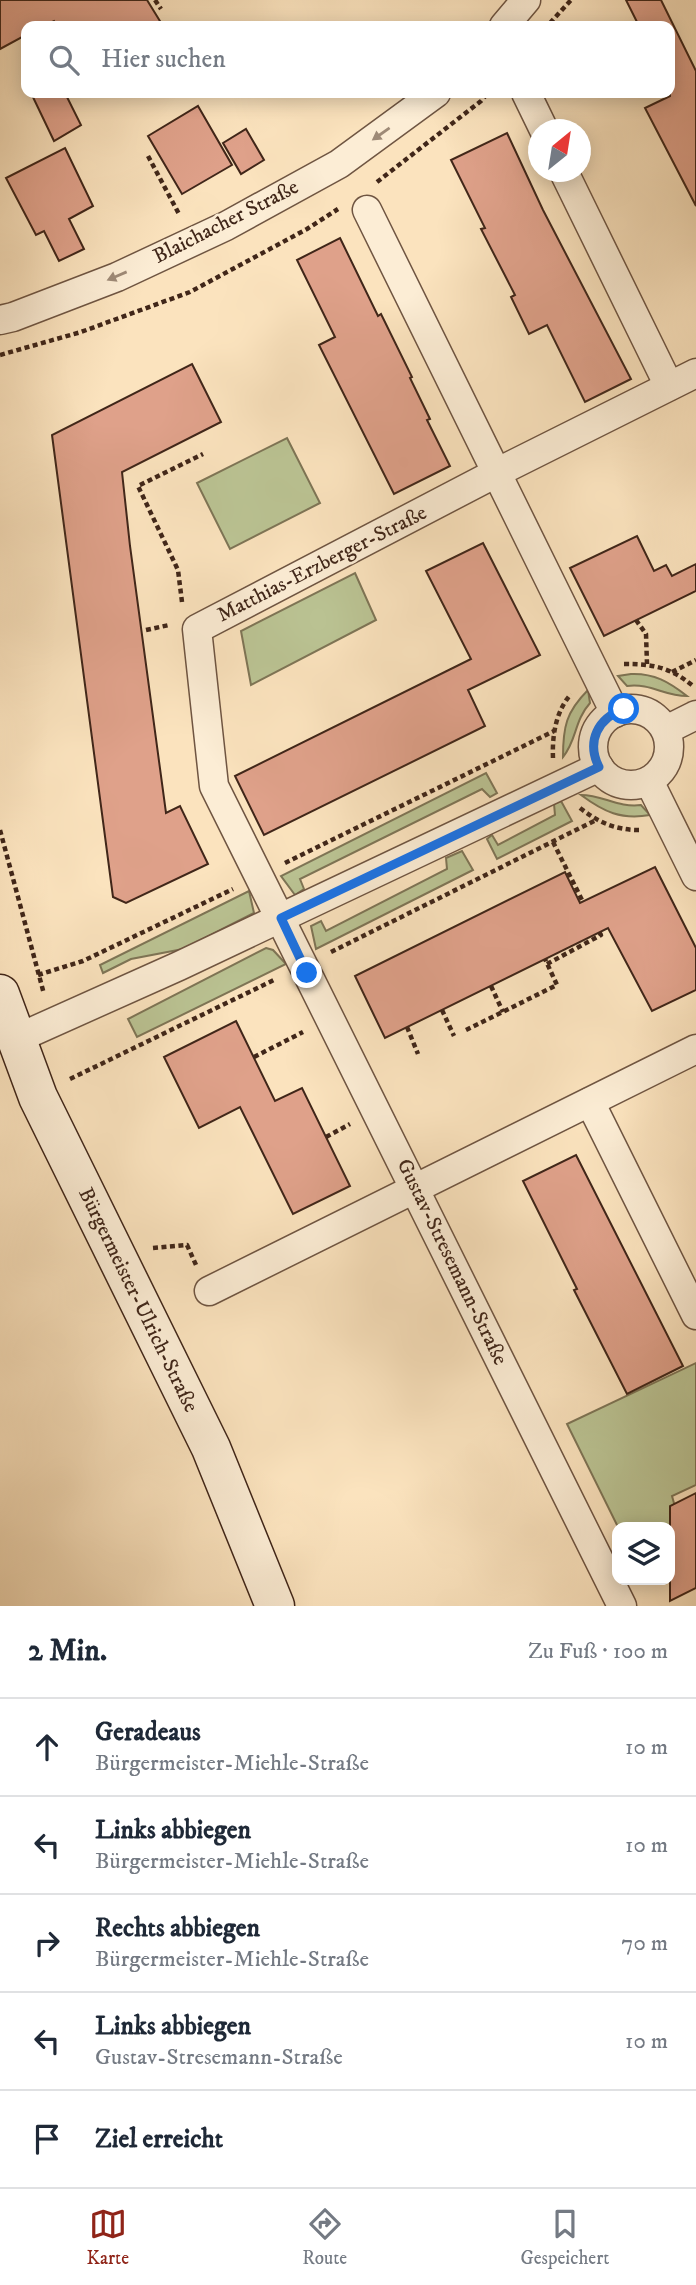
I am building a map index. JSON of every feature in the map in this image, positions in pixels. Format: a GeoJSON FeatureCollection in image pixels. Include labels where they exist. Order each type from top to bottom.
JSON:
{"type":"FeatureCollection","features":[{"type":"Feature","properties":{"kind":"main road","name":"Bürgermeister-Ulrich-Straße"},"geometry":{"type":"LineString","coordinates":[[0,994],[38,1097],[211,1448],[275,1606]]}},
{"type":"Feature","properties":{"kind":"street"},"geometry":{"type":"LineString","coordinates":[[508,21],[526,0]]}},
{"type":"Feature","properties":{"kind":"street","name":"Blaichacher Straße"},"geometry":{"type":"LineString","coordinates":[[0,320],[117,277],[226,226],[339,164],[429,98]]}},
{"type":"Feature","properties":{"kind":"street"},"geometry":{"type":"LineString","coordinates":[[528,98],[539,119]]}},
{"type":"Feature","properties":{"kind":"street"},"geometry":{"type":"LineString","coordinates":[[569,182],[669,386]]}},
{"type":"Feature","properties":{"kind":"street"},"geometry":{"type":"LineString","coordinates":[[366,210],[615,713]]}},
{"type":"Feature","properties":{"kind":"street","name":"Matthias-Erzberger-Straße"},"geometry":{"type":"LineString","coordinates":[[281,918],[214,786],[197,629],[496,473],[696,373]]}},
{"type":"Feature","properties":{"kind":"street"},"geometry":{"type":"LineString","coordinates":[[634,709],[644,711],[660,722],[666,730],[669,755],[662,771],[649,781],[631,786],[621,784],[605,775],[595,759],[594,741],[601,724],[615,713],[634,709]]}},
{"type":"Feature","properties":{"kind":"street"},"geometry":{"type":"LineString","coordinates":[[666,730],[696,715]]}},
{"type":"Feature","properties":{"kind":"street"},"geometry":{"type":"LineString","coordinates":[[16,1039],[281,918],[599,767]]}},
{"type":"Feature","properties":{"kind":"street"},"geometry":{"type":"LineString","coordinates":[[649,781],[696,876]]}},
{"type":"Feature","properties":{"kind":"street","name":"Gustav-Stresemann-Straße"},"geometry":{"type":"LineString","coordinates":[[281,918],[622,1606]]}},
{"type":"Feature","properties":{"kind":"street"},"geometry":{"type":"LineString","coordinates":[[209,1292],[696,1048]]}},
{"type":"Feature","properties":{"kind":"street"},"geometry":{"type":"LineString","coordinates":[[590,1102],[696,1315]]}},
{"type":"Feature","properties":{"kind":"path"},"geometry":{"type":"LineString","coordinates":[[155,0],[161,9]]}},
{"type":"Feature","properties":{"kind":"path"},"geometry":{"type":"LineString","coordinates":[[552,21],[571,0]]}},
{"type":"Feature","properties":{"kind":"path"},"geometry":{"type":"LineString","coordinates":[[148,156],[193,241]]}},
{"type":"Feature","properties":{"kind":"path"},"geometry":{"type":"LineString","coordinates":[[183,610],[178,570],[138,486],[203,454]]}},
{"type":"Feature","properties":{"kind":"path"},"geometry":{"type":"LineString","coordinates":[[636,620],[646,634],[647,664]]}},
{"type":"Feature","properties":{"kind":"path"},"geometry":{"type":"LineString","coordinates":[[696,660],[672,672],[684,678],[696,690]]}},
{"type":"Feature","properties":{"kind":"path"},"geometry":{"type":"LineString","coordinates":[[38,975],[83,961],[554,731]]}},
{"type":"Feature","properties":{"kind":"path"},"geometry":{"type":"LineString","coordinates":[[71,1079],[596,820]]}},
{"type":"Feature","properties":{"kind":"path"},"geometry":{"type":"LineString","coordinates":[[0,830],[38,975],[77,1091]]}},
{"type":"Feature","properties":{"kind":"path"},"geometry":{"type":"LineString","coordinates":[[553,842],[583,902]]}},
{"type":"Feature","properties":{"kind":"path"},"geometry":{"type":"LineString","coordinates":[[466,1030],[556,985],[546,962],[601,935],[599,932]]}},
{"type":"Feature","properties":{"kind":"path"},"geometry":{"type":"LineString","coordinates":[[491,986],[503,1012]]}},
{"type":"Feature","properties":{"kind":"path"},"geometry":{"type":"LineString","coordinates":[[442,1010],[454,1036]]}},
{"type":"Feature","properties":{"kind":"path"},"geometry":{"type":"LineString","coordinates":[[254,1057],[330,1018]]}},
{"type":"Feature","properties":{"kind":"path"},"geometry":{"type":"LineString","coordinates":[[407,1027],[418,1054]]}},
{"type":"Feature","properties":{"kind":"path"},"geometry":{"type":"LineString","coordinates":[[148,1236],[159,1260]]}},
{"type":"Feature","properties":{"kind":"path"},"geometry":{"type":"LineString","coordinates":[[153,1248],[187,1245],[209,1292]]}},
{"type":"Feature","properties":{"kind":"green space"},"geometry":{"type":"Polygon","coordinates":[[[287,438],[320,503],[230,549],[197,483],[287,438]]]}},
{"type":"Feature","properties":{"kind":"green space"},"geometry":{"type":"Polygon","coordinates":[[[355,573],[376,620],[251,685],[241,631],[355,573]]]}},
{"type":"Feature","properties":{"kind":"green space"},"geometry":{"type":"Polygon","coordinates":[[[631,674],[661,679],[687,696],[643,686],[627,686],[618,676],[631,674]]]}},
{"type":"Feature","properties":{"kind":"green space"},"geometry":{"type":"Polygon","coordinates":[[[588,690],[590,703],[563,757],[567,720],[588,690]]]}},
{"type":"Feature","properties":{"kind":"green space"},"geometry":{"type":"Polygon","coordinates":[[[486,773],[497,793],[490,797],[482,789],[300,879],[304,889],[295,895],[281,876],[486,773]]]}},
{"type":"Feature","properties":{"kind":"green space"},"geometry":{"type":"Polygon","coordinates":[[[581,795],[625,805],[641,805],[650,815],[613,813],[581,795]]]}},
{"type":"Feature","properties":{"kind":"green space"},"geometry":{"type":"Polygon","coordinates":[[[561,801],[572,821],[497,859],[487,839],[492,835],[498,845],[555,815],[554,804],[561,801]]]}},
{"type":"Feature","properties":{"kind":"green space"},"geometry":{"type":"Polygon","coordinates":[[[462,851],[473,870],[316,949],[311,926],[321,921],[326,931],[447,869],[446,858],[462,851]]]}},
{"type":"Feature","properties":{"kind":"green space"},"geometry":{"type":"Polygon","coordinates":[[[249,891],[254,913],[183,949],[131,959],[103,973],[100,965],[249,891]]]}},
{"type":"Feature","properties":{"kind":"green space"},"geometry":{"type":"Polygon","coordinates":[[[266,948],[273,950],[286,964],[137,1037],[128,1019],[266,948]]]}},
{"type":"Feature","properties":{"kind":"green space"},"geometry":{"type":"Polygon","coordinates":[[[696,1363],[696,1485],[672,1496],[679,1521],[675,1523],[616,1522],[567,1424],[696,1363]]]}},
{"type":"Feature","properties":{"kind":"building"},"geometry":{"type":"Polygon","coordinates":[[[0,0],[147,0],[160,21],[21,21],[21,38],[0,49],[0,0]]]}},
{"type":"Feature","properties":{"kind":"building"},"geometry":{"type":"Polygon","coordinates":[[[626,0],[661,0],[671,21],[636,21],[626,0]]]}},
{"type":"Feature","properties":{"kind":"building"},"geometry":{"type":"Polygon","coordinates":[[[675,28],[696,71],[696,206],[645,108],[666,98],[675,98],[675,28]]]}},
{"type":"Feature","properties":{"kind":"building"},"geometry":{"type":"Polygon","coordinates":[[[33,98],[68,98],[81,125],[54,141],[33,98]]]}},
{"type":"Feature","properties":{"kind":"building"},"geometry":{"type":"Polygon","coordinates":[[[198,106],[232,165],[182,194],[148,136],[198,106]]]}},
{"type":"Feature","properties":{"kind":"building"},"geometry":{"type":"Polygon","coordinates":[[[246,129],[264,160],[241,174],[223,143],[246,129]]]}},
{"type":"Feature","properties":{"kind":"building"},"geometry":{"type":"Polygon","coordinates":[[[507,133],[528,182],[631,379],[585,402],[547,325],[529,334],[511,297],[515,295],[481,229],[485,228],[451,160],[507,133]]]}},
{"type":"Feature","properties":{"kind":"building"},"geometry":{"type":"Polygon","coordinates":[[[65,148],[93,206],[69,219],[84,249],[59,261],[44,231],[36,235],[6,178],[65,148]]]}},
{"type":"Feature","properties":{"kind":"building"},"geometry":{"type":"Polygon","coordinates":[[[340,238],[378,316],[381,314],[412,377],[410,378],[430,419],[427,420],[450,466],[394,494],[319,345],[335,337],[297,260],[340,238]]]}},
{"type":"Feature","properties":{"kind":"building"},"geometry":{"type":"Polygon","coordinates":[[[192,364],[221,422],[122,472],[166,813],[180,806],[208,864],[126,903],[113,897],[52,435],[192,364]]]}},
{"type":"Feature","properties":{"kind":"building"},"geometry":{"type":"Polygon","coordinates":[[[637,536],[654,571],[666,565],[672,576],[696,564],[696,591],[604,636],[570,568],[637,536]]]}},
{"type":"Feature","properties":{"kind":"building"},"geometry":{"type":"Polygon","coordinates":[[[483,543],[540,655],[468,690],[485,726],[264,835],[235,776],[471,659],[426,571],[483,543]]]}},
{"type":"Feature","properties":{"kind":"building"},"geometry":{"type":"Polygon","coordinates":[[[655,867],[696,948],[696,990],[652,1011],[608,928],[385,1038],[355,976],[565,872],[580,903],[655,867]]]}},
{"type":"Feature","properties":{"kind":"building"},"geometry":{"type":"Polygon","coordinates":[[[236,1021],[275,1101],[302,1088],[350,1186],[293,1214],[240,1107],[199,1128],[164,1057],[236,1021]]]}},
{"type":"Feature","properties":{"kind":"building"},"geometry":{"type":"Polygon","coordinates":[[[576,1155],[683,1366],[627,1394],[523,1181],[576,1155]]]}},
{"type":"Feature","properties":{"kind":"building"},"geometry":{"type":"Polygon","coordinates":[[[696,1493],[696,1588],[670,1601],[670,1585],[675,1585],[675,1522],[670,1522],[670,1506],[696,1493]]]}},
{"type":"Feature","properties":{"kind":"route"},"geometry":{"type":"LineString","coordinates":[[307,973],[281,918],[599,767],[593,750],[596,732],[607,718],[624,709]]}}]}
